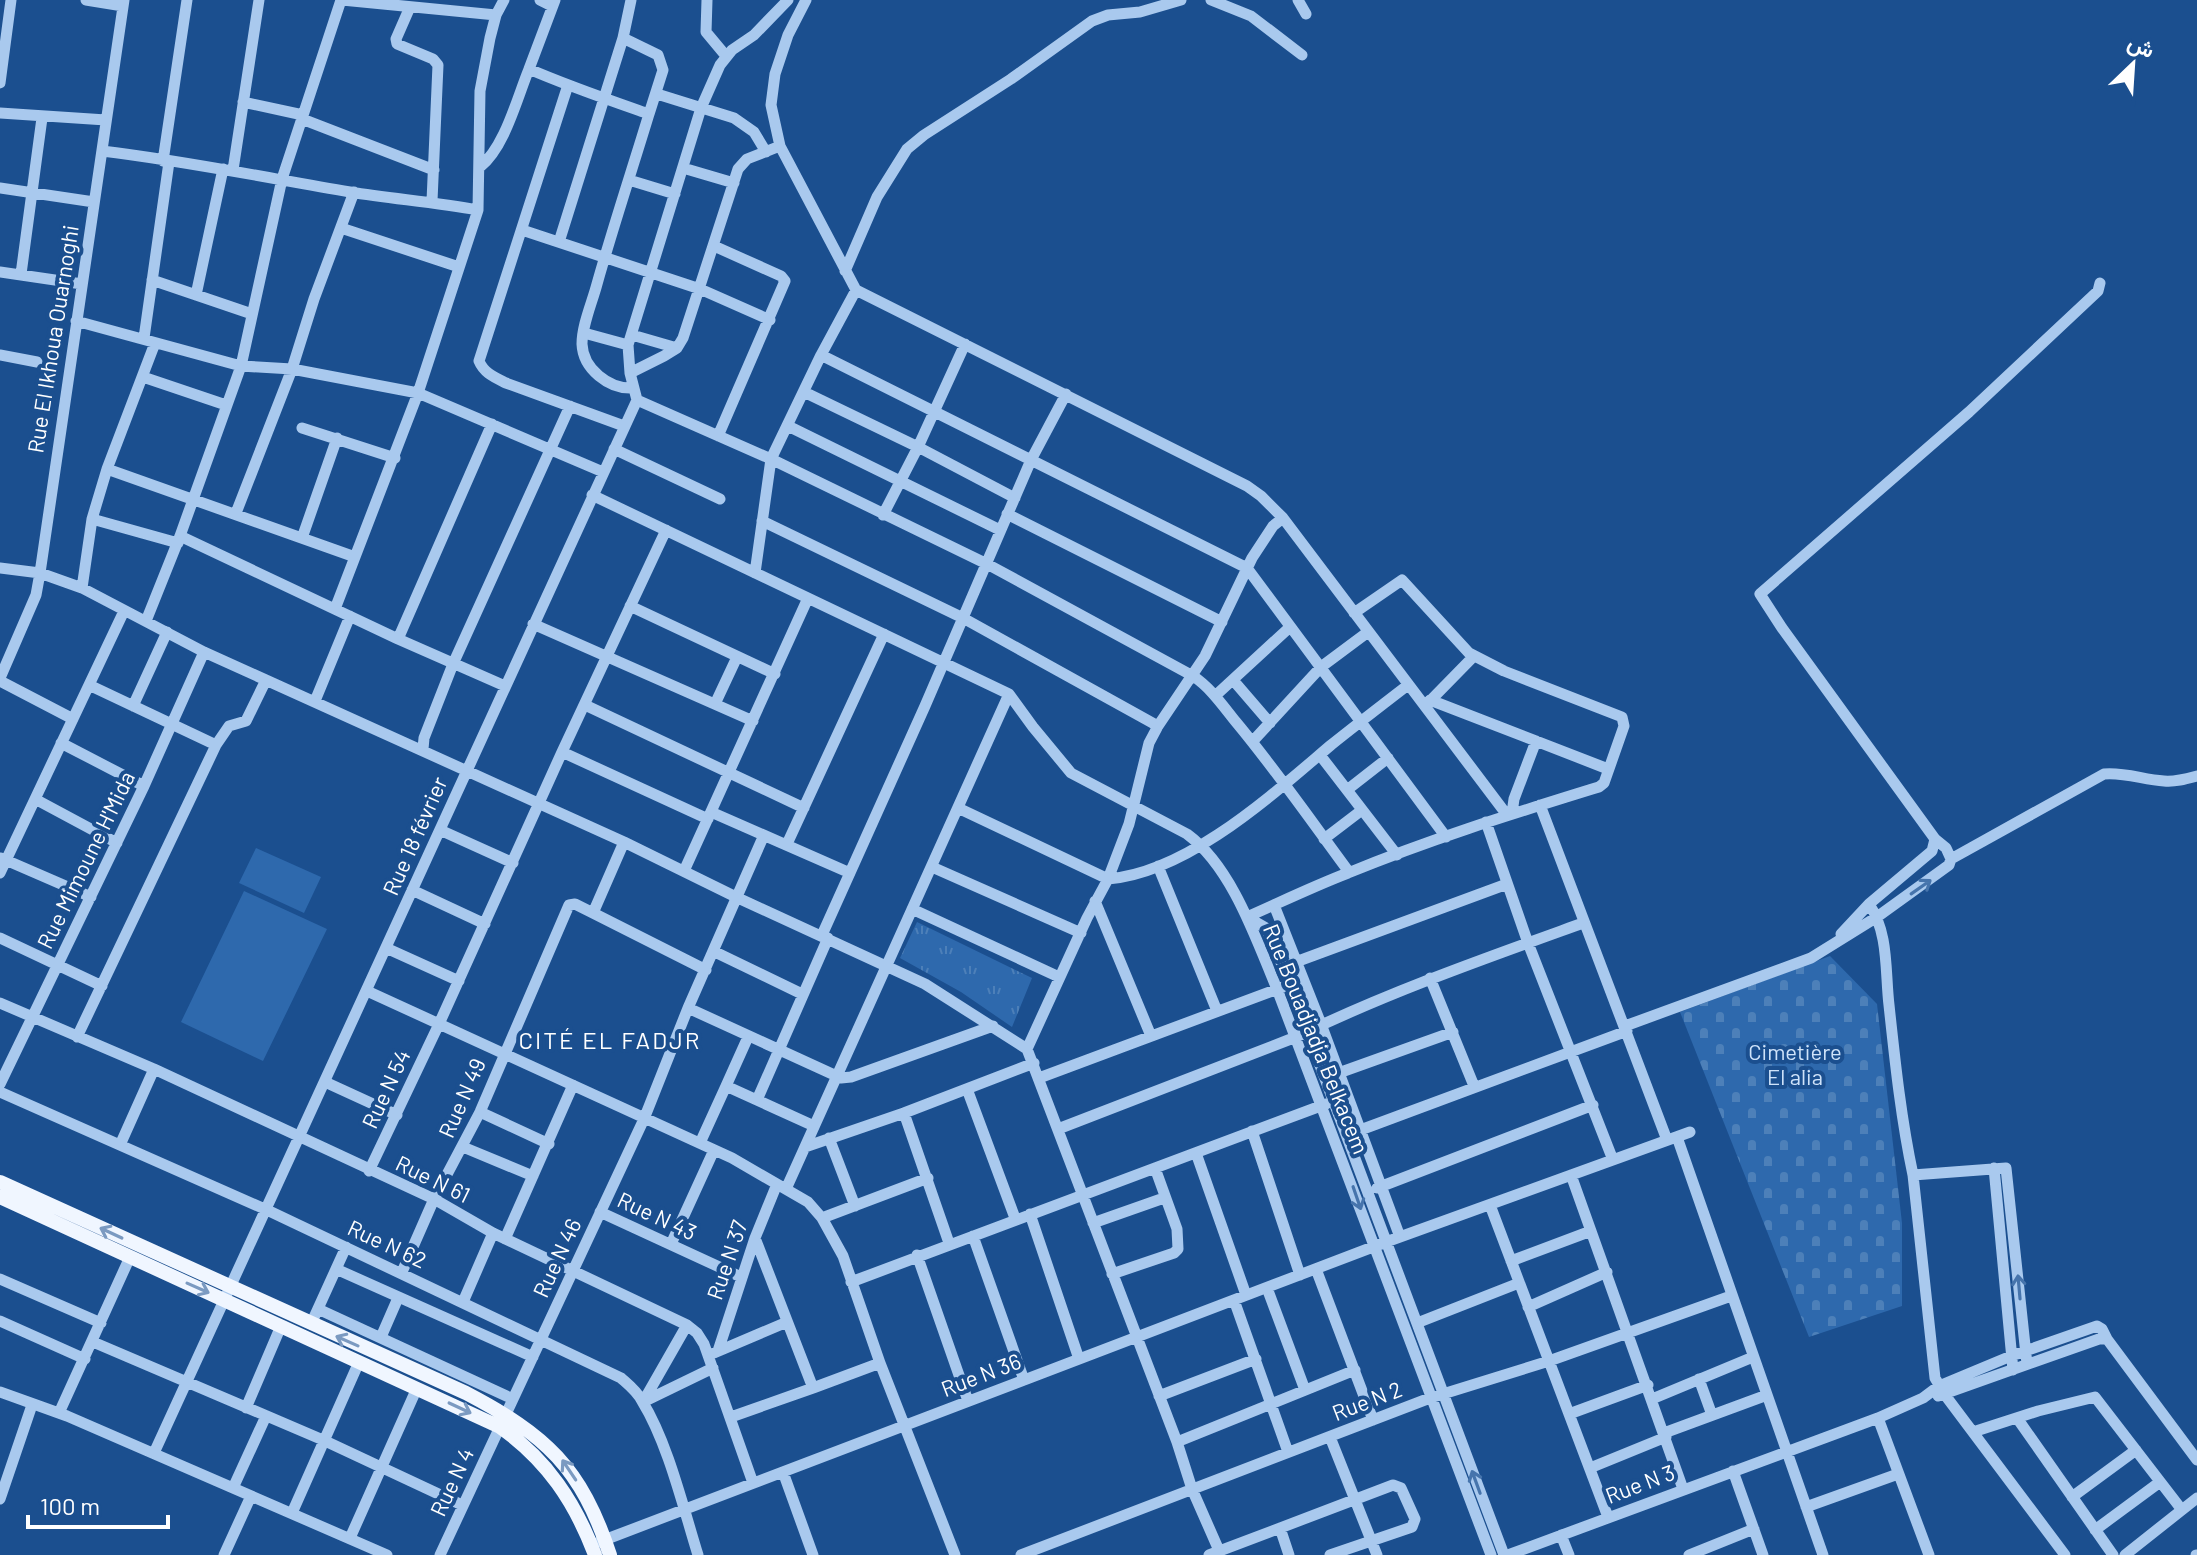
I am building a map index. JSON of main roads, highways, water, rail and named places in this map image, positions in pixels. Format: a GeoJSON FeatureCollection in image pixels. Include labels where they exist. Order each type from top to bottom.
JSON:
{"type":"FeatureCollection","features":[{"type":"Feature","properties":{"kind":"main road"},"geometry":{"type":"LineString","coordinates":[[0,1182],[228,1295],[281,1326],[417,1388],[503,1421]]}},
{"type":"Feature","properties":{"kind":"main road"},"geometry":{"type":"LineString","coordinates":[[0,1197],[130,1257],[311,1324],[466,1393],[503,1421],[563,1487],[597,1546],[610,1555]]}},
{"type":"Feature","properties":{"kind":"district","name":"CITÉ EL FADJR"},"geometry":{"type":"Point","coordinates":[610,1041]}},
{"type":"Feature","properties":{"kind":"park label","name":"Cimetière El alia"},"geometry":{"type":"Point","coordinates":[1795,1064]}}]}
